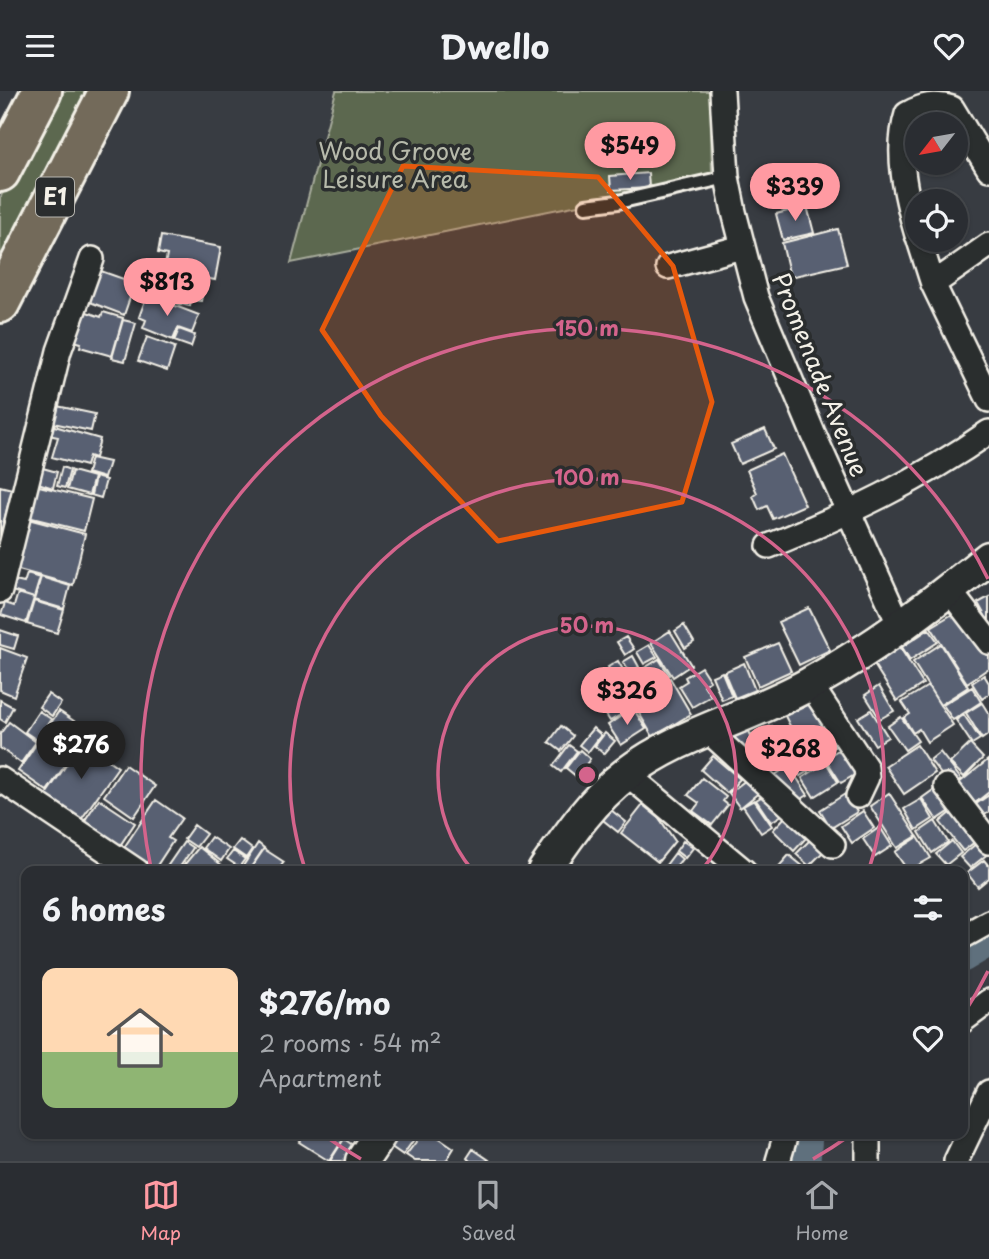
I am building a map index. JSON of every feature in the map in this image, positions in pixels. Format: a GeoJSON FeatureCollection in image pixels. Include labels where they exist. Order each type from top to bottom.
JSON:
{"type":"FeatureCollection","features":[{"type":"Feature","properties":{"kind":"highway","name":"E1"},"geometry":{"type":"LineString","coordinates":[[0,172],[42,91]]}},
{"type":"Feature","properties":{"kind":"highway","name":"E1"},"geometry":{"type":"LineString","coordinates":[[0,303],[109,91]]}},
{"type":"Feature","properties":{"kind":"main road"},"geometry":{"type":"LineString","coordinates":[[548,866],[586,812],[627,773],[707,730],[810,684],[900,626],[989,558]]}},
{"type":"Feature","properties":{"kind":"main road"},"geometry":{"type":"LineString","coordinates":[[362,1161],[377,1139]]}},
{"type":"Feature","properties":{"kind":"street","name":"Promenade Avenue"},"geometry":{"type":"LineString","coordinates":[[722,91],[727,177],[756,297],[771,338],[848,514],[900,626]]}},
{"type":"Feature","properties":{"kind":"street"},"geometry":{"type":"LineString","coordinates":[[907,189],[902,167],[902,129],[907,114],[922,106],[937,104],[952,108],[989,169]]}},
{"type":"Feature","properties":{"kind":"street"},"geometry":{"type":"LineString","coordinates":[[933,284],[989,245]]}},
{"type":"Feature","properties":{"kind":"street"},"geometry":{"type":"LineString","coordinates":[[668,267],[742,247]]}},
{"type":"Feature","properties":{"kind":"street"},"geometry":{"type":"LineString","coordinates":[[923,252],[933,284],[989,400]]}},
{"type":"Feature","properties":{"kind":"street"},"geometry":{"type":"LineString","coordinates":[[0,591],[59,351],[92,259]]}},
{"type":"Feature","properties":{"kind":"street"},"geometry":{"type":"LineString","coordinates":[[769,546],[848,514],[958,454],[989,432]]}},
{"type":"Feature","properties":{"kind":"street"},"geometry":{"type":"LineString","coordinates":[[949,590],[989,642]]}},
{"type":"Feature","properties":{"kind":"street"},"geometry":{"type":"LineString","coordinates":[[810,684],[866,768],[867,776],[858,796]]}},
{"type":"Feature","properties":{"kind":"street"},"geometry":{"type":"LineString","coordinates":[[707,730],[833,845]]}},
{"type":"Feature","properties":{"kind":"street"},"geometry":{"type":"LineString","coordinates":[[627,773],[738,866]]}},
{"type":"Feature","properties":{"kind":"street"},"geometry":{"type":"LineString","coordinates":[[0,779],[130,866]]}},
{"type":"Feature","properties":{"kind":"street"},"geometry":{"type":"LineString","coordinates":[[946,786],[989,842]]}},
{"type":"Feature","properties":{"kind":"street"},"geometry":{"type":"LineString","coordinates":[[968,934],[989,922]]}},
{"type":"Feature","properties":{"kind":"street"},"geometry":{"type":"LineString","coordinates":[[968,1017],[989,1001]]}},
{"type":"Feature","properties":{"kind":"street"},"geometry":{"type":"LineString","coordinates":[[960,1160],[989,1092]]}},
{"type":"Feature","properties":{"kind":"street"},"geometry":{"type":"LineString","coordinates":[[778,1161],[785,1139]]}},
{"type":"Feature","properties":{"kind":"street"},"geometry":{"type":"LineString","coordinates":[[868,1139],[868,1161]]}},
{"type":"Feature","properties":{"kind":"lane"},"geometry":{"type":"LineString","coordinates":[[586,206],[618,202],[727,177]]}},
{"type":"Feature","properties":{"kind":"highlighted area"},"geometry":{"type":"Polygon","coordinates":[[[403,166],[598,177],[673,266],[712,402],[682,502],[498,541],[381,416],[322,330],[403,166]]]}},
{"type":"Feature","properties":{"kind":"green space"},"geometry":{"type":"Polygon","coordinates":[[[55,91],[100,91],[0,292],[0,198],[55,91]]]}},
{"type":"Feature","properties":{"kind":"green space","name":"Wood Groove Leisure Area"},"geometry":{"type":"Polygon","coordinates":[[[336,91],[710,91],[712,174],[643,192],[291,263],[336,91]]]}},
{"type":"Feature","properties":{"kind":"building"},"geometry":{"type":"Polygon","coordinates":[[[648,173],[649,188],[611,190],[610,176],[648,173]]]}},
{"type":"Feature","properties":{"kind":"building"},"geometry":{"type":"Polygon","coordinates":[[[807,206],[814,233],[783,240],[776,214],[807,206]]]}},
{"type":"Feature","properties":{"kind":"building"},"geometry":{"type":"Polygon","coordinates":[[[838,229],[847,264],[790,277],[782,243],[838,229]]]}},
{"type":"Feature","properties":{"kind":"building"},"geometry":{"type":"Polygon","coordinates":[[[161,236],[221,247],[215,280],[164,270],[167,255],[158,253],[161,236]]]}},
{"type":"Feature","properties":{"kind":"building"},"geometry":{"type":"Polygon","coordinates":[[[98,270],[135,283],[124,315],[87,301],[98,270]]]}},
{"type":"Feature","properties":{"kind":"building"},"geometry":{"type":"Polygon","coordinates":[[[152,270],[205,280],[201,301],[191,300],[190,306],[170,302],[171,295],[148,291],[152,270]]]}},
{"type":"Feature","properties":{"kind":"building"},"geometry":{"type":"Polygon","coordinates":[[[147,295],[199,315],[192,333],[178,328],[173,340],[143,328],[146,320],[139,317],[147,295]]]}},
{"type":"Feature","properties":{"kind":"building"},"geometry":{"type":"Polygon","coordinates":[[[84,311],[101,317],[103,312],[123,318],[112,356],[80,347],[81,343],[67,339],[84,311]]]}},
{"type":"Feature","properties":{"kind":"building"},"geometry":{"type":"Polygon","coordinates":[[[123,320],[136,323],[125,361],[112,358],[123,320]]]}},
{"type":"Feature","properties":{"kind":"building"},"geometry":{"type":"Polygon","coordinates":[[[179,329],[195,335],[191,347],[174,341],[179,329]]]}},
{"type":"Feature","properties":{"kind":"building"},"geometry":{"type":"Polygon","coordinates":[[[147,337],[175,347],[167,371],[138,361],[147,337]]]}},
{"type":"Feature","properties":{"kind":"building"},"geometry":{"type":"Polygon","coordinates":[[[57,406],[95,414],[91,431],[53,423],[57,406]]]}},
{"type":"Feature","properties":{"kind":"building"},"geometry":{"type":"Polygon","coordinates":[[[51,425],[100,439],[95,458],[89,456],[86,466],[52,457],[58,437],[48,435],[51,425]]]}},
{"type":"Feature","properties":{"kind":"building"},"geometry":{"type":"Polygon","coordinates":[[[765,429],[774,449],[740,464],[731,444],[765,429]]]}},
{"type":"Feature","properties":{"kind":"building"},"geometry":{"type":"Polygon","coordinates":[[[782,454],[805,505],[773,519],[767,506],[759,510],[753,496],[757,493],[747,470],[782,454]]]}},
{"type":"Feature","properties":{"kind":"building"},"geometry":{"type":"Polygon","coordinates":[[[91,458],[109,462],[104,478],[87,473],[91,458]]]}},
{"type":"Feature","properties":{"kind":"building"},"geometry":{"type":"Polygon","coordinates":[[[39,467],[57,472],[53,488],[35,482],[39,467]]]}},
{"type":"Feature","properties":{"kind":"building"},"geometry":{"type":"Polygon","coordinates":[[[62,467],[70,470],[65,488],[57,486],[62,467]]]}},
{"type":"Feature","properties":{"kind":"building"},"geometry":{"type":"Polygon","coordinates":[[[72,471],[94,477],[89,495],[67,489],[72,471]]]}},
{"type":"Feature","properties":{"kind":"building"},"geometry":{"type":"Polygon","coordinates":[[[95,477],[106,480],[101,498],[91,495],[95,477]]]}},
{"type":"Feature","properties":{"kind":"building"},"geometry":{"type":"Polygon","coordinates":[[[35,485],[92,499],[84,531],[28,517],[35,485]]]}},
{"type":"Feature","properties":{"kind":"building"},"geometry":{"type":"Polygon","coordinates":[[[0,486],[12,489],[0,537],[0,486]]]}},
{"type":"Feature","properties":{"kind":"building"},"geometry":{"type":"Polygon","coordinates":[[[28,519],[85,534],[73,585],[15,569],[28,519]]]}},
{"type":"Feature","properties":{"kind":"building"},"geometry":{"type":"Polygon","coordinates":[[[27,574],[40,578],[34,598],[12,591],[15,581],[24,583],[27,574]]]}},
{"type":"Feature","properties":{"kind":"building"},"geometry":{"type":"Polygon","coordinates":[[[41,577],[70,586],[64,609],[34,600],[41,577]]]}},
{"type":"Feature","properties":{"kind":"building"},"geometry":{"type":"Polygon","coordinates":[[[18,593],[34,598],[26,623],[1,615],[5,603],[14,606],[18,593]]]}},
{"type":"Feature","properties":{"kind":"building"},"geometry":{"type":"Polygon","coordinates":[[[989,597],[989,623],[978,603],[989,597]]]}},
{"type":"Feature","properties":{"kind":"building"},"geometry":{"type":"Polygon","coordinates":[[[34,601],[64,610],[57,633],[27,624],[34,601]]]}},
{"type":"Feature","properties":{"kind":"building"},"geometry":{"type":"Polygon","coordinates":[[[809,608],[830,650],[799,665],[778,622],[809,608]]]}},
{"type":"Feature","properties":{"kind":"building"},"geometry":{"type":"Polygon","coordinates":[[[961,609],[989,648],[989,668],[967,683],[931,627],[961,609]]]}},
{"type":"Feature","properties":{"kind":"building"},"geometry":{"type":"Polygon","coordinates":[[[684,625],[694,642],[685,648],[675,631],[684,625]]]}},
{"type":"Feature","properties":{"kind":"building"},"geometry":{"type":"Polygon","coordinates":[[[929,629],[938,642],[910,660],[902,647],[929,629]]]}},
{"type":"Feature","properties":{"kind":"building"},"geometry":{"type":"Polygon","coordinates":[[[0,630],[18,636],[14,649],[0,645],[0,630]]]}},
{"type":"Feature","properties":{"kind":"building"},"geometry":{"type":"Polygon","coordinates":[[[670,631],[691,665],[673,677],[651,643],[670,631]]]}},
{"type":"Feature","properties":{"kind":"building"},"geometry":{"type":"Polygon","coordinates":[[[626,637],[634,649],[625,655],[617,642],[626,637]]]}},
{"type":"Feature","properties":{"kind":"building"},"geometry":{"type":"Polygon","coordinates":[[[778,643],[791,671],[758,686],[745,657],[778,643]]]}},
{"type":"Feature","properties":{"kind":"building"},"geometry":{"type":"Polygon","coordinates":[[[941,644],[968,687],[940,705],[913,662],[941,644]]]}},
{"type":"Feature","properties":{"kind":"building"},"geometry":{"type":"Polygon","coordinates":[[[649,645],[657,657],[644,664],[637,652],[649,645]]]}},
{"type":"Feature","properties":{"kind":"building"},"geometry":{"type":"Polygon","coordinates":[[[899,646],[923,684],[897,701],[873,663],[899,646]]]}},
{"type":"Feature","properties":{"kind":"building"},"geometry":{"type":"Polygon","coordinates":[[[0,648],[27,658],[14,696],[0,690],[0,648]]]}},
{"type":"Feature","properties":{"kind":"building"},"geometry":{"type":"Polygon","coordinates":[[[633,656],[639,667],[630,673],[623,662],[633,656]]]}},
{"type":"Feature","properties":{"kind":"building"},"geometry":{"type":"Polygon","coordinates":[[[659,659],[669,675],[654,685],[643,669],[659,659]]]}},
{"type":"Feature","properties":{"kind":"building"},"geometry":{"type":"Polygon","coordinates":[[[618,661],[626,675],[616,681],[608,667],[618,661]]]}},
{"type":"Feature","properties":{"kind":"building"},"geometry":{"type":"Polygon","coordinates":[[[744,663],[755,690],[735,698],[724,672],[744,663]]]}},
{"type":"Feature","properties":{"kind":"building"},"geometry":{"type":"Polygon","coordinates":[[[701,667],[710,681],[704,685],[711,696],[692,707],[679,686],[687,681],[685,677],[701,667]]]}},
{"type":"Feature","properties":{"kind":"building"},"geometry":{"type":"Polygon","coordinates":[[[640,670],[650,688],[630,700],[620,682],[640,670]]]}},
{"type":"Feature","properties":{"kind":"building"},"geometry":{"type":"Polygon","coordinates":[[[722,672],[732,696],[722,700],[712,676],[722,672]]]}},
{"type":"Feature","properties":{"kind":"building"},"geometry":{"type":"Polygon","coordinates":[[[984,675],[989,683],[989,694],[982,699],[972,683],[984,675]]]}},
{"type":"Feature","properties":{"kind":"building"},"geometry":{"type":"Polygon","coordinates":[[[670,678],[691,714],[653,737],[632,701],[670,678]]]}},
{"type":"Feature","properties":{"kind":"building"},"geometry":{"type":"Polygon","coordinates":[[[879,686],[894,711],[880,719],[865,695],[879,686]]]}},
{"type":"Feature","properties":{"kind":"building"},"geometry":{"type":"Polygon","coordinates":[[[928,686],[953,725],[927,742],[919,729],[913,733],[904,718],[910,714],[902,702],[928,686]]]}},
{"type":"Feature","properties":{"kind":"building"},"geometry":{"type":"Polygon","coordinates":[[[972,687],[981,702],[953,720],[943,705],[972,687]]]}},
{"type":"Feature","properties":{"kind":"building"},"geometry":{"type":"Polygon","coordinates":[[[48,694],[61,703],[52,716],[39,707],[48,694]]]}},
{"type":"Feature","properties":{"kind":"building"},"geometry":{"type":"Polygon","coordinates":[[[626,696],[632,707],[623,713],[616,702],[626,696]]]}},
{"type":"Feature","properties":{"kind":"building"},"geometry":{"type":"Polygon","coordinates":[[[0,700],[13,707],[5,722],[0,719],[0,700]]]}},
{"type":"Feature","properties":{"kind":"building"},"geometry":{"type":"Polygon","coordinates":[[[615,703],[622,714],[610,721],[603,710],[615,703]]]}},
{"type":"Feature","properties":{"kind":"building"},"geometry":{"type":"Polygon","coordinates":[[[812,703],[834,747],[807,760],[785,716],[812,703]]]}},
{"type":"Feature","properties":{"kind":"building"},"geometry":{"type":"Polygon","coordinates":[[[982,703],[989,714],[989,734],[982,739],[966,713],[982,703]]]}},
{"type":"Feature","properties":{"kind":"building"},"geometry":{"type":"Polygon","coordinates":[[[633,708],[646,729],[621,745],[608,725],[633,708]]]}},
{"type":"Feature","properties":{"kind":"building"},"geometry":{"type":"Polygon","coordinates":[[[871,710],[888,737],[875,745],[858,718],[871,710]]]}},
{"type":"Feature","properties":{"kind":"building"},"geometry":{"type":"Polygon","coordinates":[[[39,711],[51,719],[37,740],[25,732],[39,711]]]}},
{"type":"Feature","properties":{"kind":"building"},"geometry":{"type":"Polygon","coordinates":[[[59,711],[86,729],[65,760],[38,742],[59,711]]]}},
{"type":"Feature","properties":{"kind":"building"},"geometry":{"type":"Polygon","coordinates":[[[964,715],[980,739],[972,744],[956,720],[964,715]]]}},
{"type":"Feature","properties":{"kind":"building"},"geometry":{"type":"Polygon","coordinates":[[[901,717],[918,741],[905,750],[888,726],[901,717]]]}},
{"type":"Feature","properties":{"kind":"building"},"geometry":{"type":"Polygon","coordinates":[[[9,722],[36,742],[21,763],[0,748],[0,734],[9,722]]]}},
{"type":"Feature","properties":{"kind":"building"},"geometry":{"type":"Polygon","coordinates":[[[561,726],[573,736],[561,751],[549,742],[561,726]]]}},
{"type":"Feature","properties":{"kind":"building"},"geometry":{"type":"Polygon","coordinates":[[[772,726],[786,763],[766,771],[752,734],[772,726]]]}},
{"type":"Feature","properties":{"kind":"building"},"geometry":{"type":"Polygon","coordinates":[[[790,726],[796,744],[782,749],[776,731],[790,726]]]}},
{"type":"Feature","properties":{"kind":"building"},"geometry":{"type":"Polygon","coordinates":[[[593,728],[601,735],[588,752],[579,745],[593,728]]]}},
{"type":"Feature","properties":{"kind":"building"},"geometry":{"type":"Polygon","coordinates":[[[749,731],[759,757],[750,761],[730,738],[749,731]]]}},
{"type":"Feature","properties":{"kind":"building"},"geometry":{"type":"Polygon","coordinates":[[[605,733],[615,741],[604,754],[595,746],[605,733]]]}},
{"type":"Feature","properties":{"kind":"building"},"geometry":{"type":"Polygon","coordinates":[[[82,742],[118,767],[80,821],[45,796],[82,742]]]}},
{"type":"Feature","properties":{"kind":"building"},"geometry":{"type":"Polygon","coordinates":[[[37,743],[66,764],[47,791],[18,771],[37,743]]]}},
{"type":"Feature","properties":{"kind":"building"},"geometry":{"type":"Polygon","coordinates":[[[970,744],[983,758],[964,777],[950,763],[970,744]]]}},
{"type":"Feature","properties":{"kind":"building"},"geometry":{"type":"Polygon","coordinates":[[[569,745],[577,751],[561,772],[553,766],[569,745]]]}},
{"type":"Feature","properties":{"kind":"building"},"geometry":{"type":"Polygon","coordinates":[[[917,745],[935,773],[904,794],[885,766],[917,745]]]}},
{"type":"Feature","properties":{"kind":"building"},"geometry":{"type":"Polygon","coordinates":[[[797,746],[811,769],[800,776],[786,753],[797,746]]]}},
{"type":"Feature","properties":{"kind":"building"},"geometry":{"type":"Polygon","coordinates":[[[845,746],[861,771],[841,783],[825,758],[845,746]]]}},
{"type":"Feature","properties":{"kind":"building"},"geometry":{"type":"Polygon","coordinates":[[[580,750],[590,759],[577,777],[566,768],[580,750]]]}},
{"type":"Feature","properties":{"kind":"building"},"geometry":{"type":"Polygon","coordinates":[[[940,752],[961,779],[951,787],[930,760],[940,752]]]}},
{"type":"Feature","properties":{"kind":"building"},"geometry":{"type":"Polygon","coordinates":[[[821,754],[838,782],[814,797],[802,778],[816,769],[811,760],[821,754]]]}},
{"type":"Feature","properties":{"kind":"building"},"geometry":{"type":"Polygon","coordinates":[[[713,756],[740,779],[727,793],[701,770],[713,756]]]}},
{"type":"Feature","properties":{"kind":"building"},"geometry":{"type":"Polygon","coordinates":[[[989,759],[989,792],[975,803],[959,783],[989,759]]]}},
{"type":"Feature","properties":{"kind":"building"},"geometry":{"type":"Polygon","coordinates":[[[125,765],[155,786],[134,817],[104,796],[125,765]]]}},
{"type":"Feature","properties":{"kind":"building"},"geometry":{"type":"Polygon","coordinates":[[[789,766],[808,795],[793,804],[775,775],[789,766]]]}},
{"type":"Feature","properties":{"kind":"building"},"geometry":{"type":"Polygon","coordinates":[[[750,777],[761,791],[740,808],[729,793],[750,777]]]}},
{"type":"Feature","properties":{"kind":"building"},"geometry":{"type":"Polygon","coordinates":[[[702,778],[726,797],[723,801],[728,805],[712,825],[693,811],[699,803],[688,795],[702,778]]]}},
{"type":"Feature","properties":{"kind":"building"},"geometry":{"type":"Polygon","coordinates":[[[943,783],[959,805],[937,820],[922,798],[943,783]]]}},
{"type":"Feature","properties":{"kind":"building"},"geometry":{"type":"Polygon","coordinates":[[[768,793],[782,815],[771,822],[756,800],[768,793]]]}},
{"type":"Feature","properties":{"kind":"building"},"geometry":{"type":"Polygon","coordinates":[[[889,793],[917,836],[897,848],[870,806],[889,793]]]}},
{"type":"Feature","properties":{"kind":"building"},"geometry":{"type":"Polygon","coordinates":[[[845,794],[857,812],[831,828],[820,810],[845,794]]]}},
{"type":"Feature","properties":{"kind":"building"},"geometry":{"type":"Polygon","coordinates":[[[989,795],[989,812],[977,820],[969,809],[989,795]]]}},
{"type":"Feature","properties":{"kind":"building"},"geometry":{"type":"Polygon","coordinates":[[[99,799],[135,823],[119,847],[83,823],[99,799]]]}},
{"type":"Feature","properties":{"kind":"building"},"geometry":{"type":"Polygon","coordinates":[[[921,799],[933,819],[916,830],[904,809],[921,799]]]}},
{"type":"Feature","properties":{"kind":"building"},"geometry":{"type":"Polygon","coordinates":[[[156,800],[182,818],[168,838],[173,841],[157,866],[148,866],[123,849],[156,800]]]}},
{"type":"Feature","properties":{"kind":"building"},"geometry":{"type":"Polygon","coordinates":[[[754,800],[772,826],[761,833],[743,806],[754,800]]]}},
{"type":"Feature","properties":{"kind":"building"},"geometry":{"type":"Polygon","coordinates":[[[643,805],[659,818],[675,841],[658,862],[621,833],[643,805]]]}},
{"type":"Feature","properties":{"kind":"building"},"geometry":{"type":"Polygon","coordinates":[[[957,808],[980,838],[963,851],[940,822],[957,808]]]}},
{"type":"Feature","properties":{"kind":"building"},"geometry":{"type":"Polygon","coordinates":[[[611,810],[626,822],[618,832],[603,820],[611,810]]]}},
{"type":"Feature","properties":{"kind":"building"},"geometry":{"type":"Polygon","coordinates":[[[863,811],[874,828],[852,843],[841,826],[863,811]]]}},
{"type":"Feature","properties":{"kind":"building"},"geometry":{"type":"Polygon","coordinates":[[[785,817],[806,838],[794,851],[773,830],[785,817]]]}},
{"type":"Feature","properties":{"kind":"building"},"geometry":{"type":"Polygon","coordinates":[[[935,821],[948,842],[932,853],[919,832],[935,821]]]}},
{"type":"Feature","properties":{"kind":"building"},"geometry":{"type":"Polygon","coordinates":[[[194,825],[206,834],[196,847],[184,839],[194,825]]]}},
{"type":"Feature","properties":{"kind":"building"},"geometry":{"type":"Polygon","coordinates":[[[880,827],[892,846],[875,857],[863,839],[880,827]]]}},
{"type":"Feature","properties":{"kind":"building"},"geometry":{"type":"Polygon","coordinates":[[[211,837],[229,849],[221,861],[203,848],[211,837]]]}},
{"type":"Feature","properties":{"kind":"building"},"geometry":{"type":"Polygon","coordinates":[[[918,837],[931,858],[917,866],[905,866],[895,852],[918,837]]]}},
{"type":"Feature","properties":{"kind":"building"},"geometry":{"type":"Polygon","coordinates":[[[811,839],[824,851],[809,866],[796,854],[811,839]]]}},
{"type":"Feature","properties":{"kind":"building"},"geometry":{"type":"Polygon","coordinates":[[[982,839],[989,853],[970,868],[960,857],[982,839]]]}},
{"type":"Feature","properties":{"kind":"building"},"geometry":{"type":"Polygon","coordinates":[[[240,840],[252,849],[246,858],[233,849],[240,840]]]}},
{"type":"Feature","properties":{"kind":"building"},"geometry":{"type":"Polygon","coordinates":[[[683,841],[693,848],[685,858],[676,851],[683,841]]]}},
{"type":"Feature","properties":{"kind":"building"},"geometry":{"type":"Polygon","coordinates":[[[952,841],[961,853],[946,865],[936,854],[952,841]]]}},
{"type":"Feature","properties":{"kind":"building"},"geometry":{"type":"Polygon","coordinates":[[[184,842],[193,848],[180,866],[167,866],[184,842]]]}},
{"type":"Feature","properties":{"kind":"building"},"geometry":{"type":"Polygon","coordinates":[[[258,843],[264,848],[252,866],[243,866],[258,843]]]}},
{"type":"Feature","properties":{"kind":"building"},"geometry":{"type":"Polygon","coordinates":[[[199,847],[223,866],[183,866],[199,847]]]}},
{"type":"Feature","properties":{"kind":"building"},"geometry":{"type":"Polygon","coordinates":[[[264,849],[284,862],[281,866],[252,866],[264,849]]]}},
{"type":"Feature","properties":{"kind":"building"},"geometry":{"type":"Polygon","coordinates":[[[233,851],[245,859],[238,866],[227,859],[233,851]]]}},
{"type":"Feature","properties":{"kind":"building"},"geometry":{"type":"Polygon","coordinates":[[[675,853],[682,859],[676,866],[666,865],[675,853]]]}},
{"type":"Feature","properties":{"kind":"building"},"geometry":{"type":"Polygon","coordinates":[[[789,855],[803,866],[779,866],[789,855]]]}},
{"type":"Feature","properties":{"kind":"building"},"geometry":{"type":"Polygon","coordinates":[[[984,860],[989,866],[989,878],[978,887],[968,872],[984,860]]]}},
{"type":"Feature","properties":{"kind":"building"},"geometry":{"type":"Polygon","coordinates":[[[301,1139],[343,1139],[329,1161],[299,1142],[301,1139]]]}},
{"type":"Feature","properties":{"kind":"building"},"geometry":{"type":"Polygon","coordinates":[[[344,1139],[357,1148],[348,1161],[330,1161],[344,1139]]]}},
{"type":"Feature","properties":{"kind":"building"},"geometry":{"type":"Polygon","coordinates":[[[395,1139],[414,1139],[403,1155],[390,1146],[395,1139]]]}},
{"type":"Feature","properties":{"kind":"building"},"geometry":{"type":"Polygon","coordinates":[[[418,1139],[441,1139],[454,1148],[446,1161],[415,1161],[406,1155],[418,1139]]]}},
{"type":"Feature","properties":{"kind":"building"},"geometry":{"type":"Polygon","coordinates":[[[473,1149],[489,1160],[470,1161],[467,1158],[473,1149]]]}},
{"type":"Feature","properties":{"kind":"waterway"},"geometry":{"type":"LineString","coordinates":[[968,951],[989,939]]}},
{"type":"Feature","properties":{"kind":"waterway"},"geometry":{"type":"LineString","coordinates":[[803,1161],[805,1139]]}}]}
